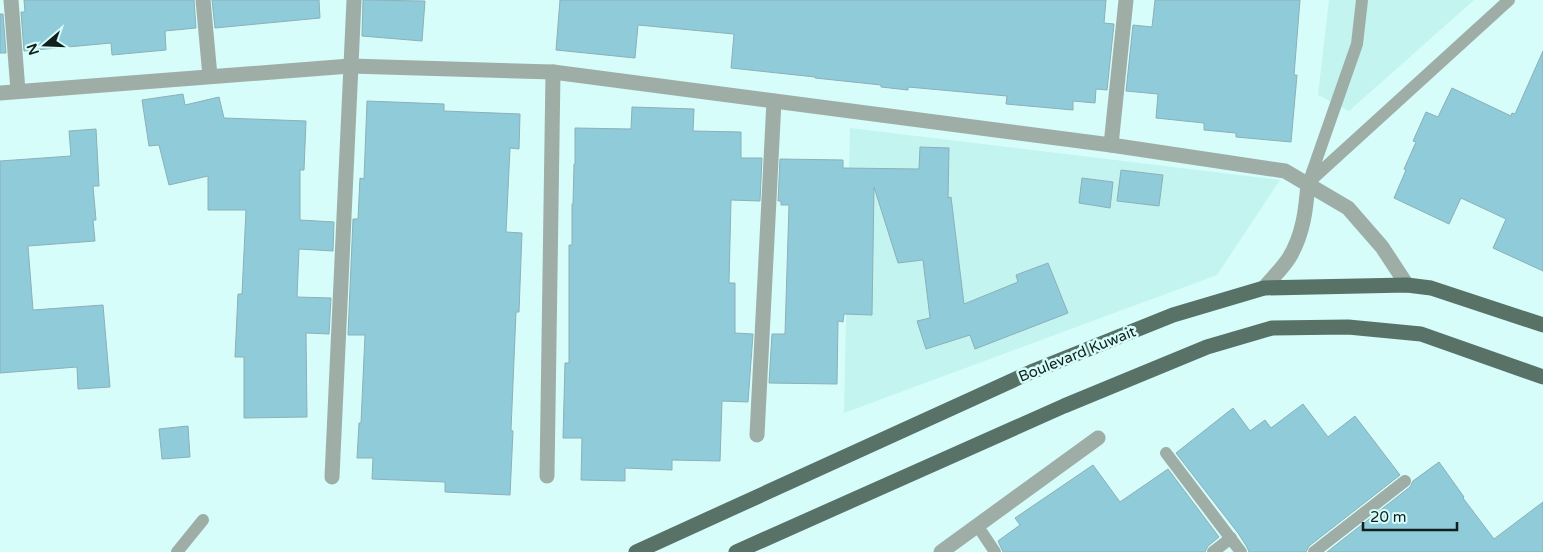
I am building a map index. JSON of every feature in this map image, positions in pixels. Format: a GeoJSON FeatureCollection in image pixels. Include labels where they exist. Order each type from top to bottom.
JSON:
{"type":"FeatureCollection","features":[{"type":"Feature","properties":{"kind":"main road","name":"Boulevard Kuwait"},"geometry":{"type":"LineString","coordinates":[[636,552],[1031,372],[1173,315],[1264,288],[1407,285],[1431,288],[1543,325]]}},
{"type":"Feature","properties":{"kind":"main road"},"geometry":{"type":"LineString","coordinates":[[736,552],[1064,406],[1207,347],[1272,328],[1348,326],[1421,334],[1543,377]]}},
{"type":"Feature","properties":{"kind":"street"},"geometry":{"type":"LineString","coordinates":[[10,0],[18,91]]}},
{"type":"Feature","properties":{"kind":"street"},"geometry":{"type":"LineString","coordinates":[[202,0],[210,76]]}},
{"type":"Feature","properties":{"kind":"street"},"geometry":{"type":"LineString","coordinates":[[332,477],[354,0]]}},
{"type":"Feature","properties":{"kind":"street"},"geometry":{"type":"LineString","coordinates":[[1111,145],[1126,0]]}},
{"type":"Feature","properties":{"kind":"street"},"geometry":{"type":"LineString","coordinates":[[0,93],[350,66],[553,72],[1111,145],[1285,171],[1348,208],[1382,247],[1407,285]]}},
{"type":"Feature","properties":{"kind":"street"},"geometry":{"type":"LineString","coordinates":[[547,476],[553,72]]}},
{"type":"Feature","properties":{"kind":"street"},"geometry":{"type":"LineString","coordinates":[[757,435],[774,101]]}},
{"type":"Feature","properties":{"kind":"street"},"geometry":{"type":"LineString","coordinates":[[1264,288],[1288,259],[1299,239],[1306,212],[1308,183]]}},
{"type":"Feature","properties":{"kind":"street"},"geometry":{"type":"LineString","coordinates":[[941,552],[1098,438]]}},
{"type":"Feature","properties":{"kind":"lane"},"geometry":{"type":"LineString","coordinates":[[1308,183],[1357,44],[1362,0]]}},
{"type":"Feature","properties":{"kind":"lane"},"geometry":{"type":"LineString","coordinates":[[1308,183],[1509,0]]}},
{"type":"Feature","properties":{"kind":"lane"},"geometry":{"type":"LineString","coordinates":[[1166,453],[1240,552]]}},
{"type":"Feature","properties":{"kind":"lane"},"geometry":{"type":"LineString","coordinates":[[1314,552],[1405,481]]}},
{"type":"Feature","properties":{"kind":"lane"},"geometry":{"type":"LineString","coordinates":[[177,552],[204,520]]}},
{"type":"Feature","properties":{"kind":"lane"},"geometry":{"type":"LineString","coordinates":[[977,526],[996,552]]}},
{"type":"Feature","properties":{"kind":"lane"},"geometry":{"type":"LineString","coordinates":[[1213,552],[1231,538]]}},
{"type":"Feature","properties":{"kind":"shaded area"},"geometry":{"type":"Polygon","coordinates":[[[1329,0],[1474,0],[1349,111],[1318,95],[1329,0]]]}},
{"type":"Feature","properties":{"kind":"shaded area"},"geometry":{"type":"Polygon","coordinates":[[[850,128],[1280,180],[1217,275],[844,413],[850,128]]]}},
{"type":"Feature","properties":{"kind":"building"},"geometry":{"type":"Polygon","coordinates":[[[24,0],[194,0],[196,28],[165,31],[166,50],[112,55],[111,43],[24,51],[21,12],[25,12],[24,0]]]}},
{"type":"Feature","properties":{"kind":"building"},"geometry":{"type":"Polygon","coordinates":[[[212,0],[319,0],[320,18],[215,28],[212,0]]]}},
{"type":"Feature","properties":{"kind":"building"},"geometry":{"type":"Polygon","coordinates":[[[363,0],[425,1],[422,41],[362,36],[363,0]]]}},
{"type":"Feature","properties":{"kind":"building"},"geometry":{"type":"Polygon","coordinates":[[[560,0],[1106,0],[1104,23],[1114,24],[1107,90],[1096,89],[1095,103],[1073,101],[1073,110],[1006,104],[1007,96],[908,87],[908,90],[881,87],[881,85],[731,68],[734,34],[638,25],[635,58],[556,50],[560,0]]]}},
{"type":"Feature","properties":{"kind":"building"},"geometry":{"type":"Polygon","coordinates":[[[1155,0],[1300,0],[1294,75],[1297,75],[1291,142],[1236,137],[1236,133],[1204,130],[1204,123],[1156,118],[1158,94],[1126,91],[1133,25],[1152,27],[1155,0]]]}},
{"type":"Feature","properties":{"kind":"building"},"geometry":{"type":"Polygon","coordinates":[[[0,14],[3,14],[6,53],[0,53],[0,14]]]}},
{"type":"Feature","properties":{"kind":"building"},"geometry":{"type":"Polygon","coordinates":[[[1543,51],[1543,271],[1493,248],[1506,219],[1461,198],[1449,224],[1394,198],[1416,142],[1413,141],[1426,112],[1438,117],[1452,88],[1511,116],[1512,113],[1515,114],[1543,51]]]}},
{"type":"Feature","properties":{"kind":"building"},"geometry":{"type":"Polygon","coordinates":[[[183,94],[185,105],[219,97],[224,118],[306,121],[304,170],[300,170],[300,220],[334,222],[333,251],[299,249],[297,297],[331,298],[329,334],[306,333],[307,417],[244,418],[244,357],[235,357],[238,294],[242,294],[246,210],[208,210],[208,176],[169,185],[159,145],[149,146],[142,100],[183,94]]]}},
{"type":"Feature","properties":{"kind":"building"},"geometry":{"type":"Polygon","coordinates":[[[367,101],[444,104],[444,111],[520,114],[519,149],[510,148],[506,232],[522,233],[519,312],[516,312],[510,495],[445,492],[445,482],[372,479],[373,458],[357,458],[359,423],[361,423],[365,335],[348,335],[353,219],[358,219],[360,178],[364,179],[367,101]]]}},
{"type":"Feature","properties":{"kind":"building"},"geometry":{"type":"Polygon","coordinates":[[[632,107],[694,109],[693,131],[741,132],[741,158],[762,158],[760,201],[731,200],[729,283],[735,283],[735,333],[753,334],[748,402],[722,401],[720,461],[672,460],[672,470],[625,468],[625,481],[581,480],[582,438],[563,438],[565,363],[569,363],[569,245],[572,245],[575,128],[631,129],[632,107]]]}},
{"type":"Feature","properties":{"kind":"building"},"geometry":{"type":"Polygon","coordinates":[[[96,129],[99,186],[93,186],[96,220],[93,220],[95,241],[28,246],[33,310],[103,305],[110,387],[78,389],[77,367],[0,373],[0,161],[71,156],[69,131],[96,129]]]}},
{"type":"Feature","properties":{"kind":"building"},"geometry":{"type":"Polygon","coordinates":[[[920,147],[949,148],[948,198],[951,197],[964,304],[1018,282],[1016,275],[1048,263],[1068,313],[975,349],[970,335],[926,349],[917,321],[930,318],[923,260],[898,263],[874,187],[872,315],[844,314],[843,322],[838,321],[837,384],[769,383],[772,334],[785,334],[789,205],[781,205],[781,201],[778,201],[780,159],[843,160],[843,168],[919,169],[920,147]]]}},
{"type":"Feature","properties":{"kind":"building"},"geometry":{"type":"Polygon","coordinates":[[[1121,170],[1163,175],[1159,206],[1117,201],[1121,170]]]}},
{"type":"Feature","properties":{"kind":"building"},"geometry":{"type":"Polygon","coordinates":[[[1082,178],[1113,182],[1110,208],[1079,203],[1082,178]]]}},
{"type":"Feature","properties":{"kind":"building"},"geometry":{"type":"Polygon","coordinates":[[[1303,404],[1328,437],[1355,416],[1400,475],[1309,546],[1306,552],[1249,552],[1238,533],[1176,453],[1233,408],[1250,431],[1265,420],[1271,428],[1303,404]]]}},
{"type":"Feature","properties":{"kind":"building"},"geometry":{"type":"Polygon","coordinates":[[[188,426],[190,457],[162,459],[159,429],[188,426]]]}},
{"type":"Feature","properties":{"kind":"building"},"geometry":{"type":"Polygon","coordinates":[[[1439,462],[1494,539],[1543,502],[1543,552],[1327,552],[1410,487],[1413,481],[1439,462]]]}},
{"type":"Feature","properties":{"kind":"building"},"geometry":{"type":"Polygon","coordinates":[[[1093,465],[1120,502],[1168,469],[1219,537],[1208,546],[1205,552],[1003,552],[998,541],[1020,525],[1015,518],[1093,465]]]}}]}
